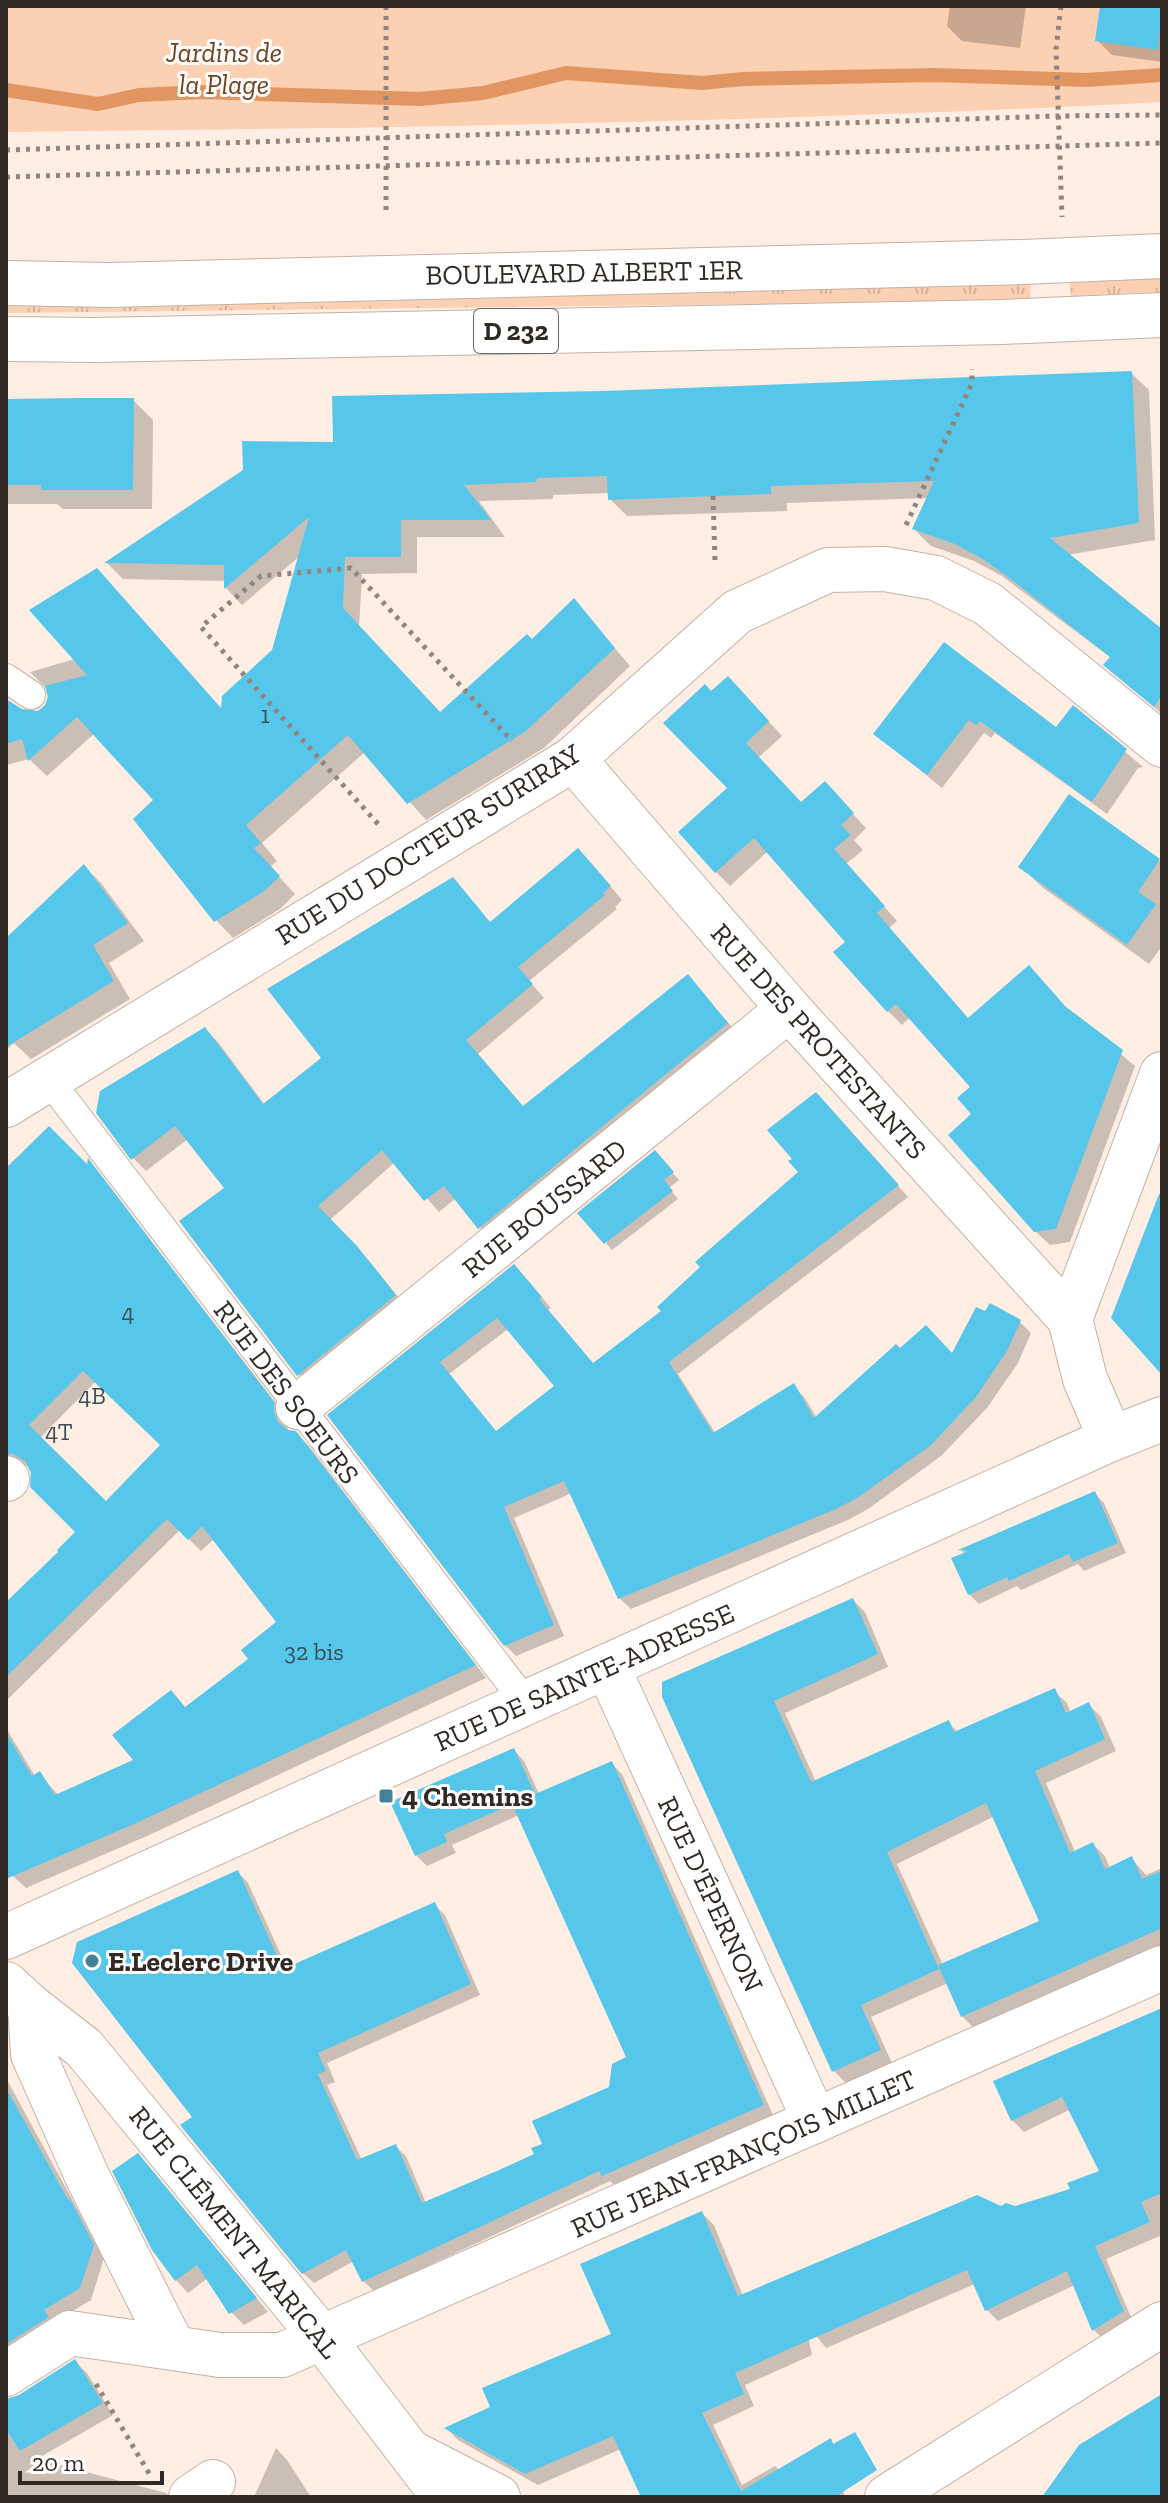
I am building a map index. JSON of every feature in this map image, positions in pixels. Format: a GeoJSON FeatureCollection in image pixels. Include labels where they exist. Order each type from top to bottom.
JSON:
{"type":"FeatureCollection","features":[{"type":"Feature","properties":{"kind":"street","name":"BOULEVARD ALBERT 1ER"},"geometry":{"type":"LineString","coordinates":[[6,283],[109,285],[1162,256]]}},
{"type":"Feature","properties":{"kind":"street","name":"BOULEVARD ALBERT 1ER"},"geometry":{"type":"LineString","coordinates":[[6,339],[986,322],[1162,315]]}},
{"type":"Feature","properties":{"kind":"street","name":"RUE DU DOCTEUR SURIRAY"},"geometry":{"type":"LineString","coordinates":[[6,1105],[573,759],[737,612],[828,570],[885,569],[936,578],[988,604],[1162,745]]}},
{"type":"Feature","properties":{"kind":"street","name":"RUE DES PROTESTANTS"},"geometry":{"type":"LineString","coordinates":[[573,759],[789,1009],[1070,1319]]}},
{"type":"Feature","properties":{"kind":"street","name":"RUE BOUSSARD"},"geometry":{"type":"LineString","coordinates":[[298,1407],[789,1009]]}},
{"type":"Feature","properties":{"kind":"street"},"geometry":{"type":"LineString","coordinates":[[1111,1439],[1085,1379],[1070,1319],[1162,1074]]}},
{"type":"Feature","properties":{"kind":"street","name":"RUE DE SAINTE-ADRESSE"},"geometry":{"type":"LineString","coordinates":[[6,1937],[1111,1439],[1162,1419]]}},
{"type":"Feature","properties":{"kind":"street","name":"RUE D'ÉPERNON"},"geometry":{"type":"LineString","coordinates":[[607,1666],[815,2121]]}},
{"type":"Feature","properties":{"kind":"street","name":"RUE JEAN-FRANÇOIS MILLET"},"geometry":{"type":"LineString","coordinates":[[70,2333],[220,2355],[282,2355],[1162,1968]]}},
{"type":"Feature","properties":{"kind":"street"},"geometry":{"type":"LineString","coordinates":[[18,1995],[33,2054],[87,2176],[173,2347]]}},
{"type":"Feature","properties":{"kind":"street","name":"RUE CLÉMENT MARICAL"},"geometry":{"type":"LineString","coordinates":[[18,1995],[84,2048],[323,2339],[444,2497]]}},
{"type":"Feature","properties":{"kind":"street"},"geometry":{"type":"LineString","coordinates":[[887,2497],[1162,2324]]}},
{"type":"Feature","properties":{"kind":"street"},"geometry":{"type":"LineString","coordinates":[[6,2374],[70,2333]]}},
{"type":"Feature","properties":{"kind":"street"},"geometry":{"type":"LineString","coordinates":[[414,2454],[498,2497]]}},
{"type":"Feature","properties":{"kind":"lane"},"geometry":{"type":"LineString","coordinates":[[6,678],[31,695]]}},
{"type":"Feature","properties":{"kind":"lane","name":"RUE DES SOEURS"},"geometry":{"type":"LineString","coordinates":[[49,1080],[526,1703]]}},
{"type":"Feature","properties":{"kind":"path"},"geometry":{"type":"LineString","coordinates":[[386,6],[386,216]]}},
{"type":"Feature","properties":{"kind":"path"},"geometry":{"type":"LineString","coordinates":[[1061,6],[1056,49],[1061,194]]}},
{"type":"Feature","properties":{"kind":"path"},"geometry":{"type":"LineString","coordinates":[[6,150],[1057,114],[1162,115]]}},
{"type":"Feature","properties":{"kind":"path"},"geometry":{"type":"LineString","coordinates":[[6,177],[1162,143]]}},
{"type":"Feature","properties":{"kind":"path"},"geometry":{"type":"LineString","coordinates":[[885,569],[972,383]]}},
{"type":"Feature","properties":{"kind":"path"},"geometry":{"type":"LineString","coordinates":[[713,496],[715,561]]}},
{"type":"Feature","properties":{"kind":"path"},"geometry":{"type":"LineString","coordinates":[[358,802],[201,627],[261,576],[351,568],[516,747]]}},
{"type":"Feature","properties":{"kind":"path"},"geometry":{"type":"LineString","coordinates":[[70,2333],[77,2352],[191,2490]]}},
{"type":"Feature","properties":{"kind":"green space","name":"Jardins de la Plage"},"geometry":{"type":"Polygon","coordinates":[[[6,6],[1162,6],[1162,102],[873,115],[584,123],[6,132],[6,6]]]}},
{"type":"Feature","properties":{"kind":"green space"},"geometry":{"type":"Polygon","coordinates":[[[1162,272],[1162,292],[1071,296],[1069,276],[1162,272]]]}},
{"type":"Feature","properties":{"kind":"green space"},"geometry":{"type":"Polygon","coordinates":[[[1031,278],[1030,301],[6,313],[6,292],[1031,278]]]}},
{"type":"Feature","properties":{"kind":"building"},"geometry":{"type":"Polygon","coordinates":[[[1100,6],[1162,6],[1158,50],[1095,41],[1100,6]]]}},
{"type":"Feature","properties":{"kind":"building"},"geometry":{"type":"Polygon","coordinates":[[[1132,371],[1139,523],[1050,538],[1162,629],[1162,695],[1154,707],[1103,665],[1110,657],[1016,583],[983,559],[955,544],[912,529],[934,481],[771,486],[771,494],[608,500],[607,476],[537,478],[536,482],[464,485],[491,520],[401,520],[401,557],[345,557],[343,608],[440,712],[527,634],[532,639],[574,598],[615,648],[526,731],[407,804],[348,735],[246,825],[261,843],[254,848],[280,876],[263,892],[214,922],[133,819],[153,800],[77,717],[28,761],[22,739],[6,744],[6,699],[22,709],[38,711],[48,697],[45,686],[87,675],[29,610],[97,568],[221,708],[222,696],[272,650],[309,517],[224,589],[224,565],[104,563],[243,470],[242,441],[333,442],[332,396],[604,391],[1132,371]]]}},
{"type":"Feature","properties":{"kind":"building"},"geometry":{"type":"Polygon","coordinates":[[[134,398],[133,490],[41,490],[41,485],[6,485],[6,399],[134,398]]]}},
{"type":"Feature","properties":{"kind":"building"},"geometry":{"type":"Polygon","coordinates":[[[944,642],[1056,727],[1073,705],[1127,749],[1092,802],[980,721],[976,725],[969,720],[927,775],[873,734],[944,642]]]}},
{"type":"Feature","properties":{"kind":"building"},"geometry":{"type":"Polygon","coordinates":[[[728,676],[769,721],[746,743],[801,802],[825,781],[854,813],[841,825],[851,835],[834,849],[885,906],[877,913],[968,1018],[1029,965],[1065,1006],[1123,1050],[1056,1229],[1034,1232],[948,1135],[971,1114],[957,1098],[970,1087],[896,1004],[887,1012],[833,952],[845,942],[754,838],[715,873],[678,832],[727,788],[663,723],[705,684],[711,691],[728,676]]]}},
{"type":"Feature","properties":{"kind":"building"},"geometry":{"type":"Polygon","coordinates":[[[1069,794],[1160,859],[1138,892],[1156,904],[1127,945],[1018,867],[1069,794]]]}},
{"type":"Feature","properties":{"kind":"building"},"geometry":{"type":"Polygon","coordinates":[[[578,848],[611,886],[603,893],[605,895],[518,967],[533,984],[466,1040],[523,1106],[688,974],[728,1023],[478,1229],[444,1186],[424,1201],[382,1150],[318,1206],[357,1246],[396,1295],[297,1376],[179,1221],[224,1188],[175,1126],[131,1160],[96,1113],[100,1091],[205,1027],[263,1104],[321,1058],[267,989],[453,877],[490,922],[578,848]]]}},
{"type":"Feature","properties":{"kind":"building"},"geometry":{"type":"Polygon","coordinates":[[[84,864],[128,923],[93,945],[114,981],[6,1047],[6,938],[84,864]]]}},
{"type":"Feature","properties":{"kind":"building"},"geometry":{"type":"Polygon","coordinates":[[[816,1092],[899,1185],[669,1362],[713,1433],[794,1383],[814,1418],[896,1344],[900,1348],[926,1325],[952,1353],[976,1307],[985,1311],[990,1303],[1021,1320],[1007,1351],[976,1397],[930,1446],[857,1498],[618,1599],[564,1481],[504,1507],[554,1625],[504,1646],[327,1415],[514,1264],[593,1363],[661,1311],[657,1307],[700,1267],[695,1262],[798,1172],[788,1161],[792,1159],[767,1130],[816,1092]],[[497,1318],[440,1362],[496,1431],[554,1386],[497,1318]]]}},
{"type":"Feature","properties":{"kind":"building"},"geometry":{"type":"Polygon","coordinates":[[[49,1126],[87,1164],[88,1158],[274,1402],[278,1422],[288,1430],[296,1431],[476,1665],[134,1824],[6,1879],[6,1733],[32,1776],[40,1771],[55,1795],[133,1760],[112,1735],[171,1690],[185,1707],[248,1659],[241,1650],[276,1622],[202,1526],[188,1540],[167,1519],[6,1677],[6,1602],[75,1532],[30,1487],[31,1473],[25,1461],[13,1454],[6,1454],[6,1168],[49,1126]],[[83,1371],[29,1425],[106,1501],[160,1445],[83,1371]]]}},
{"type":"Feature","properties":{"kind":"building"},"geometry":{"type":"Polygon","coordinates":[[[655,1150],[674,1172],[664,1180],[673,1191],[604,1244],[577,1213],[655,1150]]]}},
{"type":"Feature","properties":{"kind":"building"},"geometry":{"type":"Polygon","coordinates":[[[1159,1194],[1162,1195],[1162,1375],[1111,1318],[1159,1194]]]}},
{"type":"Feature","properties":{"kind":"building"},"geometry":{"type":"Polygon","coordinates":[[[1095,1491],[1118,1543],[1073,1562],[1069,1554],[1009,1581],[1007,1577],[968,1595],[951,1558],[969,1551],[958,1550],[1095,1491]]]}},
{"type":"Feature","properties":{"kind":"building"},"geometry":{"type":"Polygon","coordinates":[[[853,1598],[878,1654],[774,1701],[811,1782],[949,1720],[954,1732],[1055,1688],[1066,1713],[1089,1702],[1105,1739],[1035,1771],[1070,1853],[1093,1842],[1105,1869],[1132,1856],[1142,1879],[1162,1871],[1162,1928],[961,2017],[938,1965],[1039,1921],[986,1803],[887,1852],[939,1969],[861,2005],[881,2050],[832,2072],[662,1697],[662,1682],[853,1598]]]}},
{"type":"Feature","properties":{"kind":"building"},"geometry":{"type":"Polygon","coordinates":[[[514,1748],[535,1794],[612,1761],[764,2105],[602,2176],[599,2171],[362,2282],[346,2250],[302,2274],[180,2125],[192,2117],[72,1963],[77,1942],[238,1870],[283,1969],[435,1902],[471,1984],[318,2053],[326,2071],[318,2074],[357,2160],[396,2144],[422,2203],[499,2170],[534,2154],[531,2148],[542,2144],[532,2121],[609,2087],[612,2064],[626,2057],[512,1804],[444,1834],[447,1842],[415,1856],[390,1802],[514,1748]]]}},
{"type":"Feature","properties":{"kind":"building"},"geometry":{"type":"Polygon","coordinates":[[[1162,2008],[1162,2193],[1141,2202],[1150,2222],[1095,2246],[1124,2311],[1092,2331],[1067,2271],[985,2311],[967,2270],[735,2373],[744,2394],[702,2413],[741,2491],[831,2438],[833,2444],[855,2432],[877,2470],[835,2497],[641,2497],[613,2436],[525,2474],[444,2428],[490,2407],[482,2388],[611,2334],[580,2264],[702,2211],[738,2296],[977,2195],[1001,2206],[1006,2203],[1015,2206],[1070,2189],[1067,2183],[1099,2171],[1062,2097],[1011,2121],[993,2081],[1162,2008]]]}},
{"type":"Feature","properties":{"kind":"building"},"geometry":{"type":"Polygon","coordinates":[[[6,2088],[94,2245],[80,2288],[44,2310],[49,2317],[6,2344],[6,2088]]]}},
{"type":"Feature","properties":{"kind":"building"},"geometry":{"type":"Polygon","coordinates":[[[138,2153],[257,2298],[229,2314],[197,2265],[175,2281],[152,2250],[112,2171],[138,2153]]]}},
{"type":"Feature","properties":{"kind":"building"},"geometry":{"type":"Polygon","coordinates":[[[75,2359],[103,2403],[20,2451],[6,2429],[6,2399],[19,2395],[75,2359]]]}},
{"type":"Feature","properties":{"kind":"building"},"geometry":{"type":"Polygon","coordinates":[[[1162,2394],[1162,2497],[1042,2497],[1079,2445],[1162,2394]]]}},
{"type":"Feature","properties":{"kind":"waterway"},"geometry":{"type":"LineString","coordinates":[[6,90],[98,104],[139,95],[202,92],[420,99],[483,93],[566,73],[702,83],[743,79],[935,75],[1086,80],[1162,75]]}},
{"type":"Feature","properties":{"kind":"place","name":"4 Chemins"},"geometry":{"type":"Point","coordinates":[386,1796]}},
{"type":"Feature","properties":{"kind":"place","name":"E.Leclerc Drive"},"geometry":{"type":"Point","coordinates":[92,1961]}}]}
